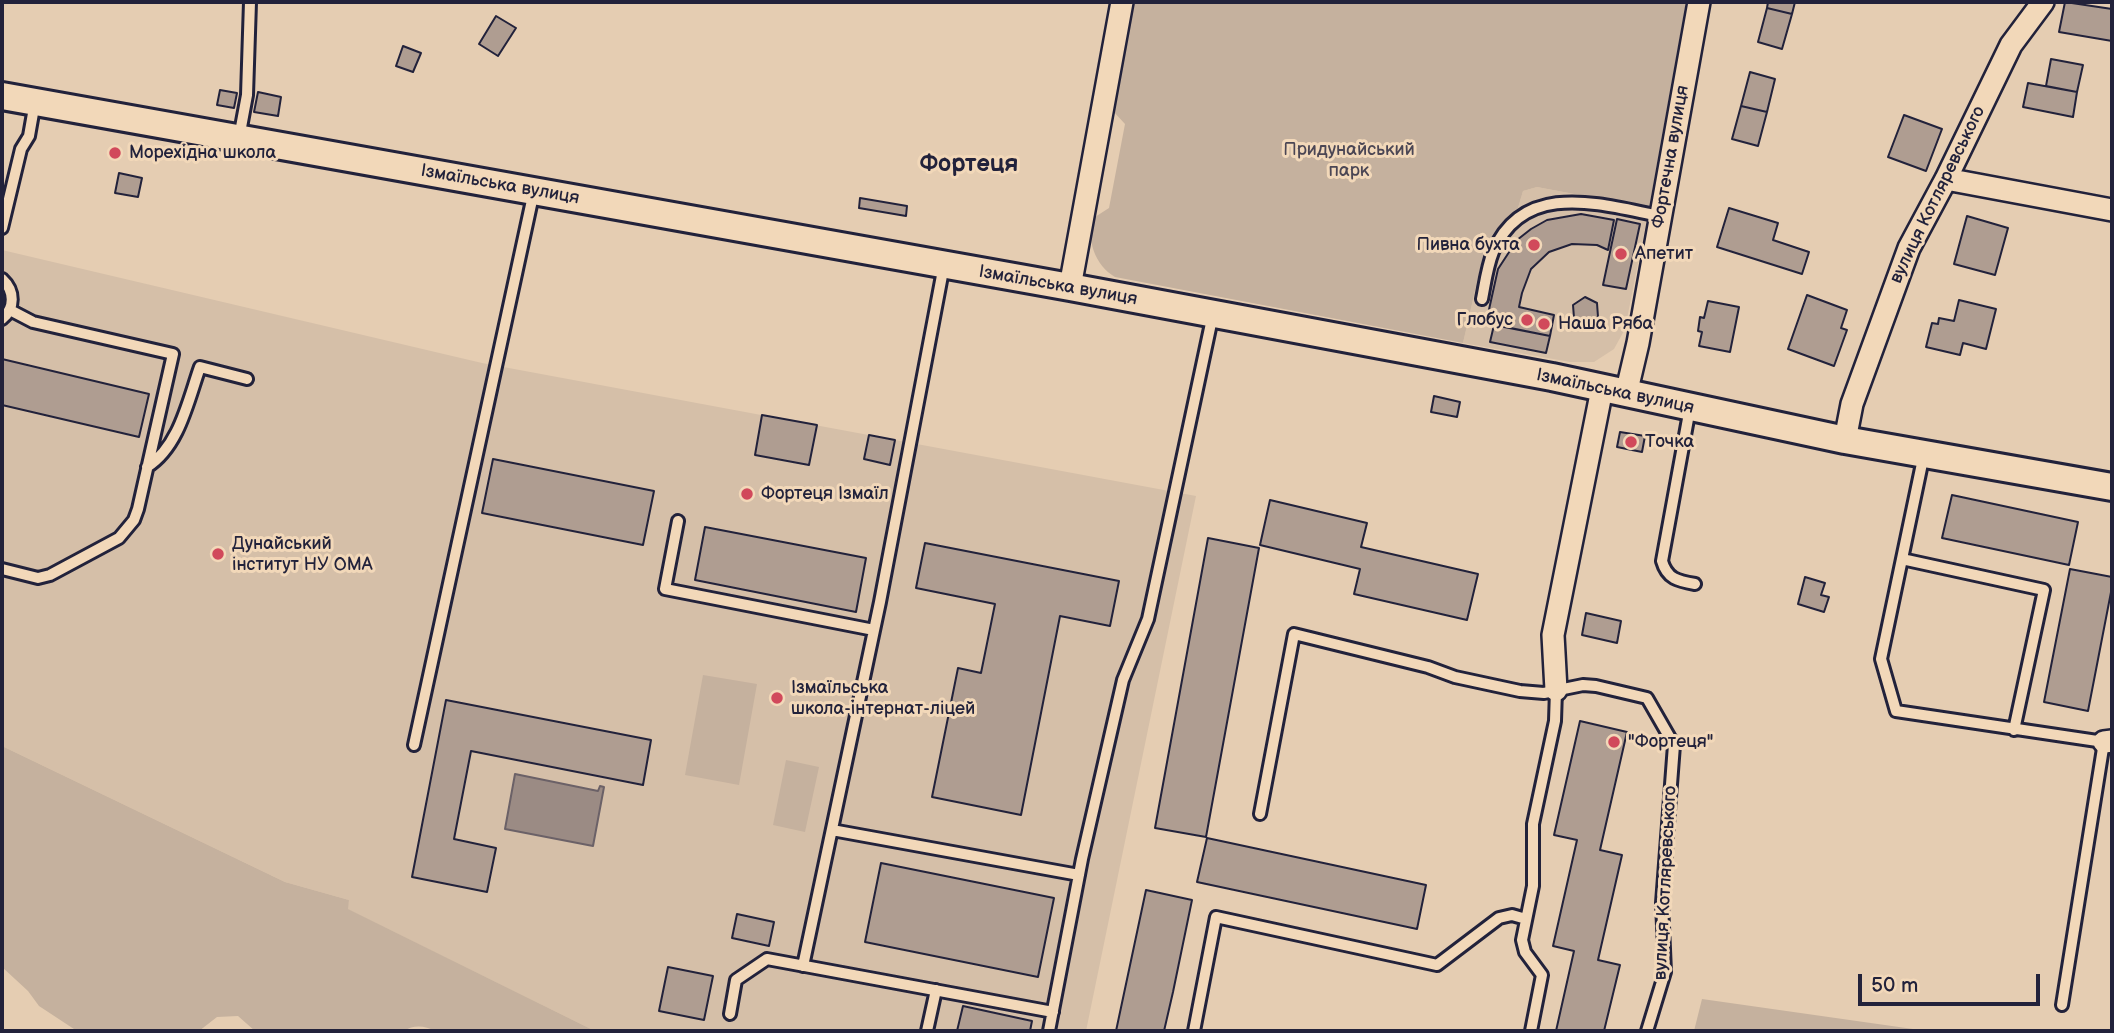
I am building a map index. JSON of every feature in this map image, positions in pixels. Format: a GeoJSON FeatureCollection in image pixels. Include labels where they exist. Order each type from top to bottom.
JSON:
{"type":"FeatureCollection","features":[{"type":"Feature","properties":{"kind":"street"},"geometry":{"type":"LineString","coordinates":[[1070,287],[1122,2]]}},
{"type":"Feature","properties":{"kind":"street","name":"Фортечна вулиця"},"geometry":{"type":"LineString","coordinates":[[1556,690],[1552,635],[1660,216],[1699,2]]}},
{"type":"Feature","properties":{"kind":"street","name":"вулиця Котляревського"},"geometry":{"type":"LineString","coordinates":[[1845,440],[1852,404],[1909,248],[2011,45],[2042,2]]}},
{"type":"Feature","properties":{"kind":"street","name":"Ізмаїльська вулиця"},"geometry":{"type":"LineString","coordinates":[[2,96],[1070,287],[1614,391],[1845,440],[2112,487]]}},
{"type":"Feature","properties":{"kind":"street"},"geometry":{"type":"LineString","coordinates":[[1946,179],[2112,210]]}},
{"type":"Feature","properties":{"kind":"lane"},"geometry":{"type":"LineString","coordinates":[[239,138],[247,95],[250,2]]}},
{"type":"Feature","properties":{"kind":"lane"},"geometry":{"type":"LineString","coordinates":[[2,228],[21,149],[29,136],[35,102]]}},
{"type":"Feature","properties":{"kind":"lane"},"geometry":{"type":"LineString","coordinates":[[414,745],[534,191]]}},
{"type":"Feature","properties":{"kind":"lane"},"geometry":{"type":"LineString","coordinates":[[1482,299],[1489,266],[1501,237],[1511,226],[1537,208],[1551,203],[1583,201],[1660,216]]}},
{"type":"Feature","properties":{"kind":"lane"},"geometry":{"type":"LineString","coordinates":[[803,966],[874,630],[944,265]]}},
{"type":"Feature","properties":{"kind":"lane"},"geometry":{"type":"LineString","coordinates":[[2,279],[12,295],[10,310],[2,319]]}},
{"type":"Feature","properties":{"kind":"lane"},"geometry":{"type":"LineString","coordinates":[[4,571],[37,578],[50,575],[119,538],[134,520],[173,354],[33,322],[10,310]]}},
{"type":"Feature","properties":{"kind":"lane"},"geometry":{"type":"LineString","coordinates":[[1049,1031],[1079,875],[1123,680],[1148,619],[1213,314]]}},
{"type":"Feature","properties":{"kind":"lane"},"geometry":{"type":"LineString","coordinates":[[147,467],[158,461],[172,440],[200,368],[247,379]]}},
{"type":"Feature","properties":{"kind":"lane"},"geometry":{"type":"LineString","coordinates":[[1690,408],[1662,561],[1664,570],[1671,578],[1695,584]]}},
{"type":"Feature","properties":{"kind":"lane"},"geometry":{"type":"LineString","coordinates":[[1924,454],[1881,659],[1896,711],[2014,730],[2108,741],[2062,1005]]}},
{"type":"Feature","properties":{"kind":"lane"},"geometry":{"type":"LineString","coordinates":[[678,521],[665,589],[874,630]]}},
{"type":"Feature","properties":{"kind":"lane"},"geometry":{"type":"LineString","coordinates":[[1902,559],[2044,590],[2014,730]]}},
{"type":"Feature","properties":{"kind":"lane"},"geometry":{"type":"LineString","coordinates":[[1260,814],[1294,634],[1428,667],[1455,677],[1532,693],[1556,690],[1555,721],[1533,824],[1533,886],[1522,946],[1539,969],[1542,981],[1531,1031]]}},
{"type":"Feature","properties":{"kind":"lane","name":"вулиця Котляревського"},"geometry":{"type":"LineString","coordinates":[[1556,690],[1596,686],[1647,698],[1674,745],[1662,903],[1665,972],[1647,1031]]}},
{"type":"Feature","properties":{"kind":"lane"},"geometry":{"type":"LineString","coordinates":[[832,830],[1079,875]]}},
{"type":"Feature","properties":{"kind":"lane"},"geometry":{"type":"LineString","coordinates":[[1195,1031],[1216,917],[1437,965],[1499,918],[1512,915],[1526,919]]}},
{"type":"Feature","properties":{"kind":"lane"},"geometry":{"type":"LineString","coordinates":[[730,1014],[736,980],[767,959],[1053,1012]]}},
{"type":"Feature","properties":{"kind":"lane"},"geometry":{"type":"LineString","coordinates":[[928,1031],[936,990]]}},
{"type":"Feature","properties":{"kind":"shaded area"},"geometry":{"type":"Polygon","coordinates":[[[1537,187],[1649,208],[1625,329],[1614,349],[1594,362],[1570,362],[1463,343],[1485,247],[1505,219],[1518,208],[1523,191],[1537,187]]]}},
{"type":"Feature","properties":{"kind":"shaded area","name":"Ізмаїльська школа-інтернат-ліцей"},"geometry":{"type":"Polygon","coordinates":[[[2,250],[482,363],[1196,496],[1086,1031],[595,1031],[347,909],[349,900],[285,882],[2,746],[2,250]]]}},
{"type":"Feature","properties":{"kind":"shaded area"},"geometry":{"type":"Polygon","coordinates":[[[515,774],[598,791],[600,786],[604,787],[593,846],[505,829],[515,774]]]}},
{"type":"Feature","properties":{"kind":"green space","name":"Придунайський парк"},"geometry":{"type":"Polygon","coordinates":[[[1134,2],[1686,2],[1649,208],[1537,187],[1523,191],[1518,208],[1505,219],[1485,247],[1463,343],[1115,277],[1097,259],[1091,234],[1095,217],[1109,208],[1125,124],[1113,111],[1134,2]]]}},
{"type":"Feature","properties":{"kind":"green space"},"geometry":{"type":"Polygon","coordinates":[[[703,675],[757,684],[739,785],[685,775],[703,675]]]}},
{"type":"Feature","properties":{"kind":"green space"},"geometry":{"type":"Polygon","coordinates":[[[2,746],[285,882],[349,900],[348,909],[595,1031],[436,1031],[420,1026],[404,1031],[255,1031],[238,1016],[217,1017],[199,1031],[77,1031],[39,1006],[28,991],[2,967],[2,746]]]}},
{"type":"Feature","properties":{"kind":"green space"},"geometry":{"type":"Polygon","coordinates":[[[786,760],[819,767],[805,832],[773,825],[786,760]]]}},
{"type":"Feature","properties":{"kind":"green space"},"geometry":{"type":"Polygon","coordinates":[[[1702,999],[1927,1031],[1694,1031],[1702,999]]]}},
{"type":"Feature","properties":{"kind":"building"},"geometry":{"type":"Polygon","coordinates":[[[1768,2],[1795,2],[1792,14],[1767,8],[1768,2]]]}},
{"type":"Feature","properties":{"kind":"building"},"geometry":{"type":"Polygon","coordinates":[[[2065,2],[2112,9],[2112,41],[2059,32],[2065,2]]]}},
{"type":"Feature","properties":{"kind":"building"},"geometry":{"type":"Polygon","coordinates":[[[1767,8],[1792,14],[1782,49],[1758,42],[1767,8]]]}},
{"type":"Feature","properties":{"kind":"building"},"geometry":{"type":"Polygon","coordinates":[[[496,16],[516,28],[498,56],[479,44],[496,16]]]}},
{"type":"Feature","properties":{"kind":"building"},"geometry":{"type":"Polygon","coordinates":[[[403,46],[421,53],[413,72],[396,66],[403,46]]]}},
{"type":"Feature","properties":{"kind":"building"},"geometry":{"type":"Polygon","coordinates":[[[2051,59],[2083,65],[2077,92],[2046,86],[2051,59]]]}},
{"type":"Feature","properties":{"kind":"building"},"geometry":{"type":"Polygon","coordinates":[[[1750,72],[1775,79],[1767,112],[1741,106],[1750,72]]]}},
{"type":"Feature","properties":{"kind":"building"},"geometry":{"type":"Polygon","coordinates":[[[2028,83],[2077,92],[2073,117],[2023,107],[2028,83]]]}},
{"type":"Feature","properties":{"kind":"building"},"geometry":{"type":"Polygon","coordinates":[[[220,90],[237,93],[234,108],[217,105],[220,90]]]}},
{"type":"Feature","properties":{"kind":"building"},"geometry":{"type":"Polygon","coordinates":[[[258,92],[281,97],[278,116],[254,112],[258,92]]]}},
{"type":"Feature","properties":{"kind":"building"},"geometry":{"type":"Polygon","coordinates":[[[1741,106],[1767,112],[1758,146],[1732,139],[1741,106]]]}},
{"type":"Feature","properties":{"kind":"building"},"geometry":{"type":"Polygon","coordinates":[[[1904,115],[1942,129],[1926,171],[1888,157],[1904,115]]]}},
{"type":"Feature","properties":{"kind":"building"},"geometry":{"type":"Polygon","coordinates":[[[119,173],[142,178],[138,197],[115,193],[119,173]]]}},
{"type":"Feature","properties":{"kind":"building"},"geometry":{"type":"Polygon","coordinates":[[[860,198],[907,206],[906,216],[859,208],[860,198]]]}},
{"type":"Feature","properties":{"kind":"building"},"geometry":{"type":"Polygon","coordinates":[[[1729,208],[1778,223],[1773,240],[1809,252],[1802,274],[1717,247],[1729,208]]]}},
{"type":"Feature","properties":{"kind":"building"},"geometry":{"type":"Polygon","coordinates":[[[1581,214],[1614,220],[1608,250],[1597,245],[1572,244],[1549,252],[1531,269],[1522,293],[1519,307],[1554,315],[1550,336],[1486,323],[1498,269],[1517,240],[1547,220],[1581,214]]]}},
{"type":"Feature","properties":{"kind":"building"},"geometry":{"type":"Polygon","coordinates":[[[1967,216],[2008,228],[1995,275],[1954,264],[1967,216]]]}},
{"type":"Feature","properties":{"kind":"building","name":"Апетит"},"geometry":{"type":"Polygon","coordinates":[[[1617,219],[1640,224],[1626,289],[1603,285],[1617,219]]]}},
{"type":"Feature","properties":{"kind":"building"},"geometry":{"type":"Polygon","coordinates":[[[1807,295],[1847,310],[1841,328],[1847,330],[1834,366],[1788,349],[1807,295]]]}},
{"type":"Feature","properties":{"kind":"building"},"geometry":{"type":"Polygon","coordinates":[[[1585,297],[1597,303],[1598,317],[1587,324],[1574,318],[1573,305],[1585,297]]]}},
{"type":"Feature","properties":{"kind":"building"},"geometry":{"type":"Polygon","coordinates":[[[1959,300],[1996,309],[1986,349],[1963,343],[1960,355],[1926,347],[1932,323],[1938,324],[1939,318],[1954,321],[1959,300]]]}},
{"type":"Feature","properties":{"kind":"building"},"geometry":{"type":"Polygon","coordinates":[[[1708,301],[1739,307],[1730,352],[1699,346],[1702,332],[1698,331],[1700,317],[1704,318],[1708,301]]]}},
{"type":"Feature","properties":{"kind":"building"},"geometry":{"type":"Polygon","coordinates":[[[1494,325],[1550,336],[1546,353],[1490,342],[1494,325]]]}},
{"type":"Feature","properties":{"kind":"building"},"geometry":{"type":"Polygon","coordinates":[[[2,359],[149,394],[139,437],[2,405],[2,359]]]}},
{"type":"Feature","properties":{"kind":"building"},"geometry":{"type":"Polygon","coordinates":[[[1434,396],[1460,402],[1457,417],[1431,412],[1434,396]]]}},
{"type":"Feature","properties":{"kind":"building"},"geometry":{"type":"Polygon","coordinates":[[[762,415],[817,425],[809,465],[755,455],[762,415]]]}},
{"type":"Feature","properties":{"kind":"building","name":"Точка"},"geometry":{"type":"Polygon","coordinates":[[[1620,432],[1645,436],[1642,452],[1617,447],[1620,432]]]}},
{"type":"Feature","properties":{"kind":"building"},"geometry":{"type":"Polygon","coordinates":[[[869,435],[895,440],[890,465],[864,459],[869,435]]]}},
{"type":"Feature","properties":{"kind":"building"},"geometry":{"type":"Polygon","coordinates":[[[493,459],[654,491],[643,545],[482,513],[493,459]]]}},
{"type":"Feature","properties":{"kind":"building"},"geometry":{"type":"Polygon","coordinates":[[[1952,495],[2078,522],[2069,565],[1942,538],[1952,495]]]}},
{"type":"Feature","properties":{"kind":"building"},"geometry":{"type":"Polygon","coordinates":[[[1270,500],[1367,523],[1361,547],[1478,574],[1467,620],[1354,594],[1360,569],[1260,545],[1270,500]]]}},
{"type":"Feature","properties":{"kind":"building"},"geometry":{"type":"Polygon","coordinates":[[[705,527],[866,558],[856,612],[695,580],[705,527]]]}},
{"type":"Feature","properties":{"kind":"building"},"geometry":{"type":"Polygon","coordinates":[[[1208,538],[1259,548],[1206,837],[1155,828],[1208,538]]]}},
{"type":"Feature","properties":{"kind":"building"},"geometry":{"type":"Polygon","coordinates":[[[925,543],[1119,581],[1110,626],[1060,616],[1021,815],[932,797],[958,668],[981,673],[995,604],[916,588],[925,543]]]}},
{"type":"Feature","properties":{"kind":"building"},"geometry":{"type":"Polygon","coordinates":[[[2070,569],[2112,577],[2088,711],[2044,702],[2070,569]]]}},
{"type":"Feature","properties":{"kind":"building"},"geometry":{"type":"Polygon","coordinates":[[[1805,577],[1825,583],[1821,595],[1829,597],[1824,612],[1798,604],[1805,577]]]}},
{"type":"Feature","properties":{"kind":"building"},"geometry":{"type":"Polygon","coordinates":[[[1586,613],[1621,621],[1617,643],[1582,635],[1586,613]]]}},
{"type":"Feature","properties":{"kind":"building"},"geometry":{"type":"Polygon","coordinates":[[[446,700],[651,740],[643,785],[471,751],[454,839],[496,848],[487,892],[412,877],[446,700]]]}},
{"type":"Feature","properties":{"kind":"building"},"geometry":{"type":"Polygon","coordinates":[[[1580,721],[1627,732],[1600,850],[1622,855],[1598,960],[1620,965],[1604,1031],[1556,1031],[1574,951],[1553,946],[1577,840],[1554,835],[1580,721]]]}},
{"type":"Feature","properties":{"kind":"building"},"geometry":{"type":"Polygon","coordinates":[[[1207,838],[1426,885],[1417,929],[1197,882],[1207,838]]]}},
{"type":"Feature","properties":{"kind":"building"},"geometry":{"type":"Polygon","coordinates":[[[881,863],[1054,898],[1038,977],[865,942],[881,863]]]}},
{"type":"Feature","properties":{"kind":"building"},"geometry":{"type":"Polygon","coordinates":[[[1146,890],[1192,900],[1173,992],[1164,1031],[1116,1031],[1146,890]]]}},
{"type":"Feature","properties":{"kind":"building"},"geometry":{"type":"Polygon","coordinates":[[[737,914],[774,922],[769,946],[732,938],[737,914]]]}},
{"type":"Feature","properties":{"kind":"building"},"geometry":{"type":"Polygon","coordinates":[[[668,967],[713,976],[704,1020],[659,1011],[668,967]]]}},
{"type":"Feature","properties":{"kind":"building"},"geometry":{"type":"Polygon","coordinates":[[[963,1006],[1032,1021],[1030,1031],[957,1031],[963,1006]]]}},
{"type":"Feature","properties":{"kind":"place","name":"Морехідна школа"},"geometry":{"type":"Point","coordinates":[115,153]}},
{"type":"Feature","properties":{"kind":"place","name":"Пивна бухта"},"geometry":{"type":"Point","coordinates":[1534,245]}},
{"type":"Feature","properties":{"kind":"place","name":"Апетит"},"geometry":{"type":"Point","coordinates":[1621,254]}},
{"type":"Feature","properties":{"kind":"place","name":"Глобус"},"geometry":{"type":"Point","coordinates":[1527,320]}},
{"type":"Feature","properties":{"kind":"place","name":"Наша Ряба"},"geometry":{"type":"Point","coordinates":[1544,324]}},
{"type":"Feature","properties":{"kind":"place","name":"Точка"},"geometry":{"type":"Point","coordinates":[1631,442]}},
{"type":"Feature","properties":{"kind":"place","name":"Фортеця Ізмаїл"},"geometry":{"type":"Point","coordinates":[747,494]}},
{"type":"Feature","properties":{"kind":"place","name":"Дунайський інститут НУ ОМА"},"geometry":{"type":"Point","coordinates":[218,554]}},
{"type":"Feature","properties":{"kind":"place","name":"Ізмаїльська школа-інтернат-ліцей"},"geometry":{"type":"Point","coordinates":[777,698]}},
{"type":"Feature","properties":{"kind":"place","name":"\"Фортеця\""},"geometry":{"type":"Point","coordinates":[1614,742]}},
{"type":"Feature","properties":{"kind":"district","name":"Фортеця"},"geometry":{"type":"Point","coordinates":[969,165]}}]}
